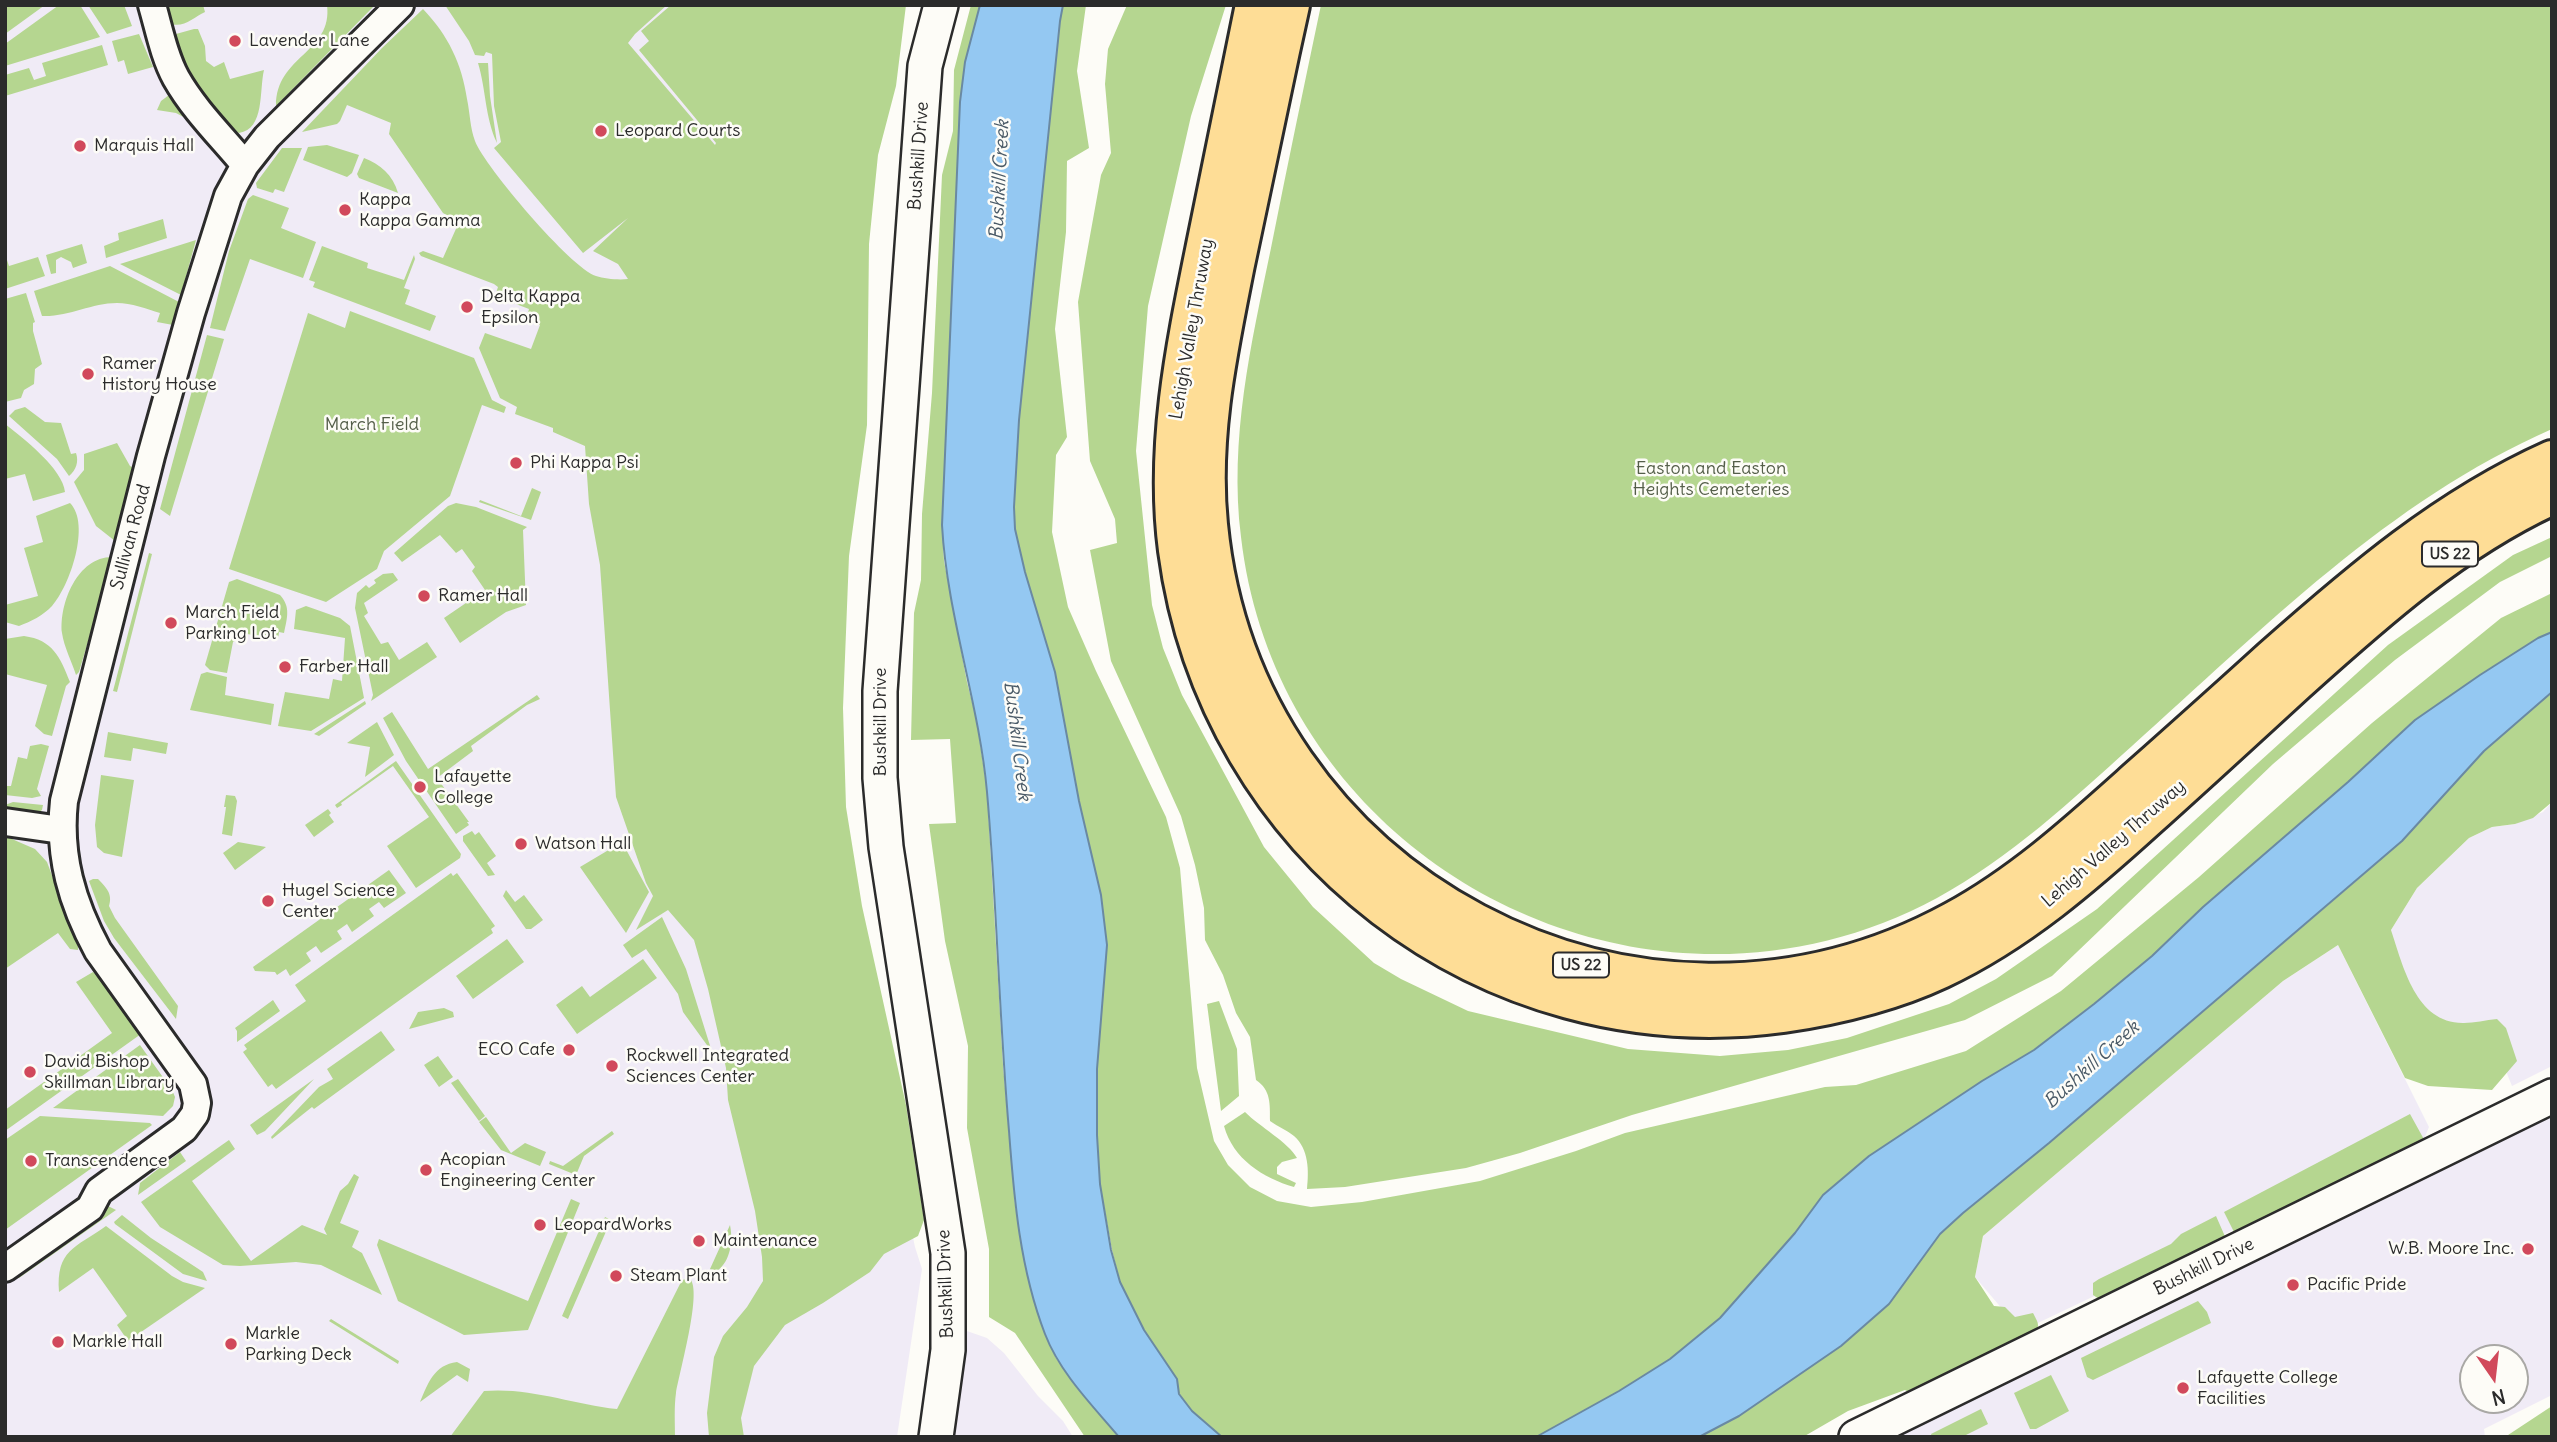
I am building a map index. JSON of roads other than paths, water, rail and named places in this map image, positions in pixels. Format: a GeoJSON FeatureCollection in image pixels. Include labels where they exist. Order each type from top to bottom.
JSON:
{"type":"FeatureCollection","features":[{"type":"Feature","properties":{"kind":"highway","name":"Lehigh Valley Thruway"},"geometry":{"type":"LineString","coordinates":[[1255,5],[1187,336],[1175,422],[1173,460],[1177,546],[1194,629],[1205,665],[1236,737],[1259,775],[1314,843],[1353,882],[1406,923],[1473,963],[1509,979],[1550,993],[1626,1011],[1664,1016],[1724,1018],[1772,1014],[1840,1003],[1876,993],[1940,968],[2006,932],[2072,884],[2357,627],[2420,576],[2487,529],[2552,495]]}},
{"type":"Feature","properties":{"kind":"highway","name":"Lehigh Valley Thruway"},"geometry":{"type":"LineString","coordinates":[[1290,5],[1260,138],[1210,399],[1206,443],[1207,513],[1223,609],[1238,654],[1268,720],[1289,756],[1340,820],[1367,847],[1426,894],[1489,931],[1522,946],[1585,966],[1632,976],[1678,981],[1735,982],[1779,978],[1832,968],[1865,960],[1925,936],[1987,902],[2050,857],[2336,601],[2404,547],[2480,497],[2552,460]]}},
{"type":"Feature","properties":{"kind":"street"},"geometry":{"type":"LineString","coordinates":[[152,5],[169,63],[177,80],[199,111],[245,165]]}},
{"type":"Feature","properties":{"kind":"street","name":"Sullivan Road"},"geometry":{"type":"LineString","coordinates":[[99,1191],[184,1129],[195,1114],[197,1103],[194,1084],[105,961],[86,928],[68,879],[61,830],[64,801],[89,696],[178,357],[228,196],[245,165],[267,137],[400,5]]}},
{"type":"Feature","properties":{"kind":"street","name":"Bushkill Drive"},"geometry":{"type":"LineString","coordinates":[[936,1437],[948,1350],[948,1253],[886,848],[880,778],[880,691],[925,66],[940,5]]}},
{"type":"Feature","properties":{"kind":"street"},"geometry":{"type":"LineString","coordinates":[[5,822],[61,830]]}},
{"type":"Feature","properties":{"kind":"street","name":"Bushkill Drive"},"geometry":{"type":"LineString","coordinates":[[1856,1437],[2552,1096]]}},
{"type":"Feature","properties":{"kind":"street"},"geometry":{"type":"LineString","coordinates":[[5,1247],[83,1191],[99,1191],[90,1208],[5,1268]]}},
{"type":"Feature","properties":{"kind":"water","name":"Bushkill Creek"},"geometry":{"type":"Polygon","coordinates":[[[980,5],[1063,5],[1019,420],[1015,529],[1055,672],[1079,801],[1101,895],[1107,945],[1097,1069],[1097,1135],[1100,1184],[1111,1250],[1120,1282],[1144,1330],[1177,1379],[1179,1394],[1192,1411],[1222,1437],[1119,1437],[1078,1388],[1051,1348],[1036,1309],[1024,1259],[1013,1182],[987,792],[977,725],[950,592],[942,525],[960,102],[965,62],[980,5]]]}},
{"type":"Feature","properties":{"kind":"water","name":"Bushkill Creek"},"geometry":{"type":"Polygon","coordinates":[[[2552,632],[2552,692],[2484,751],[2402,841],[1940,1234],[1889,1304],[1841,1346],[1739,1416],[1699,1437],[1536,1437],[1670,1359],[1720,1318],[1795,1233],[1823,1195],[1869,1156],[2034,1050],[2094,1004],[2152,956],[2203,907],[2348,782],[2415,720],[2480,675],[2552,632]]]}},
{"type":"Feature","properties":{"kind":"place","name":"Lavender Lane"},"geometry":{"type":"Point","coordinates":[235,41]}},
{"type":"Feature","properties":{"kind":"place","name":"Leopard Courts"},"geometry":{"type":"Point","coordinates":[601,131]}},
{"type":"Feature","properties":{"kind":"place","name":"Marquis Hall"},"geometry":{"type":"Point","coordinates":[80,146]}},
{"type":"Feature","properties":{"kind":"place","name":"Kappa Kappa Gamma"},"geometry":{"type":"Point","coordinates":[345,210]}},
{"type":"Feature","properties":{"kind":"place","name":"Delta Kappa Epsilon"},"geometry":{"type":"Point","coordinates":[467,307]}},
{"type":"Feature","properties":{"kind":"place","name":"Ramer History House"},"geometry":{"type":"Point","coordinates":[88,374]}},
{"type":"Feature","properties":{"kind":"place","name":"Phi Kappa Psi"},"geometry":{"type":"Point","coordinates":[516,463]}},
{"type":"Feature","properties":{"kind":"place","name":"Ramer Hall"},"geometry":{"type":"Point","coordinates":[424,596]}},
{"type":"Feature","properties":{"kind":"place","name":"March Field Parking Lot"},"geometry":{"type":"Point","coordinates":[171,623]}},
{"type":"Feature","properties":{"kind":"place","name":"Farber Hall"},"geometry":{"type":"Point","coordinates":[285,667]}},
{"type":"Feature","properties":{"kind":"place","name":"Lafayette College"},"geometry":{"type":"Point","coordinates":[420,787]}},
{"type":"Feature","properties":{"kind":"place","name":"Watson Hall"},"geometry":{"type":"Point","coordinates":[521,844]}},
{"type":"Feature","properties":{"kind":"place","name":"Hugel Science Center"},"geometry":{"type":"Point","coordinates":[268,901]}},
{"type":"Feature","properties":{"kind":"place","name":"ECO Cafe"},"geometry":{"type":"Point","coordinates":[569,1050]}},
{"type":"Feature","properties":{"kind":"place","name":"Rockwell Integrated Sciences Center"},"geometry":{"type":"Point","coordinates":[612,1066]}},
{"type":"Feature","properties":{"kind":"place","name":"David Bishop Skillman Library"},"geometry":{"type":"Point","coordinates":[30,1072]}},
{"type":"Feature","properties":{"kind":"place","name":"Transcendence"},"geometry":{"type":"Point","coordinates":[31,1161]}},
{"type":"Feature","properties":{"kind":"place","name":"Acopian Engineering Center"},"geometry":{"type":"Point","coordinates":[426,1170]}},
{"type":"Feature","properties":{"kind":"place","name":"LeopardWorks"},"geometry":{"type":"Point","coordinates":[540,1225]}},
{"type":"Feature","properties":{"kind":"place","name":"Maintenance"},"geometry":{"type":"Point","coordinates":[699,1241]}},
{"type":"Feature","properties":{"kind":"place","name":"W.B. Moore Inc."},"geometry":{"type":"Point","coordinates":[2528,1249]}},
{"type":"Feature","properties":{"kind":"place","name":"Steam Plant"},"geometry":{"type":"Point","coordinates":[616,1276]}},
{"type":"Feature","properties":{"kind":"place","name":"Pacific Pride"},"geometry":{"type":"Point","coordinates":[2293,1285]}},
{"type":"Feature","properties":{"kind":"place","name":"Markle Hall"},"geometry":{"type":"Point","coordinates":[58,1342]}},
{"type":"Feature","properties":{"kind":"place","name":"Markle Parking Deck"},"geometry":{"type":"Point","coordinates":[231,1344]}},
{"type":"Feature","properties":{"kind":"place","name":"Lafayette College Facilities"},"geometry":{"type":"Point","coordinates":[2183,1388]}},
{"type":"Feature","properties":{"kind":"park label","name":"March Field"},"geometry":{"type":"Point","coordinates":[372,425]}},
{"type":"Feature","properties":{"kind":"park label","name":"Easton and Easton Heights Cemeteries"},"geometry":{"type":"Point","coordinates":[1711,479]}}]}
